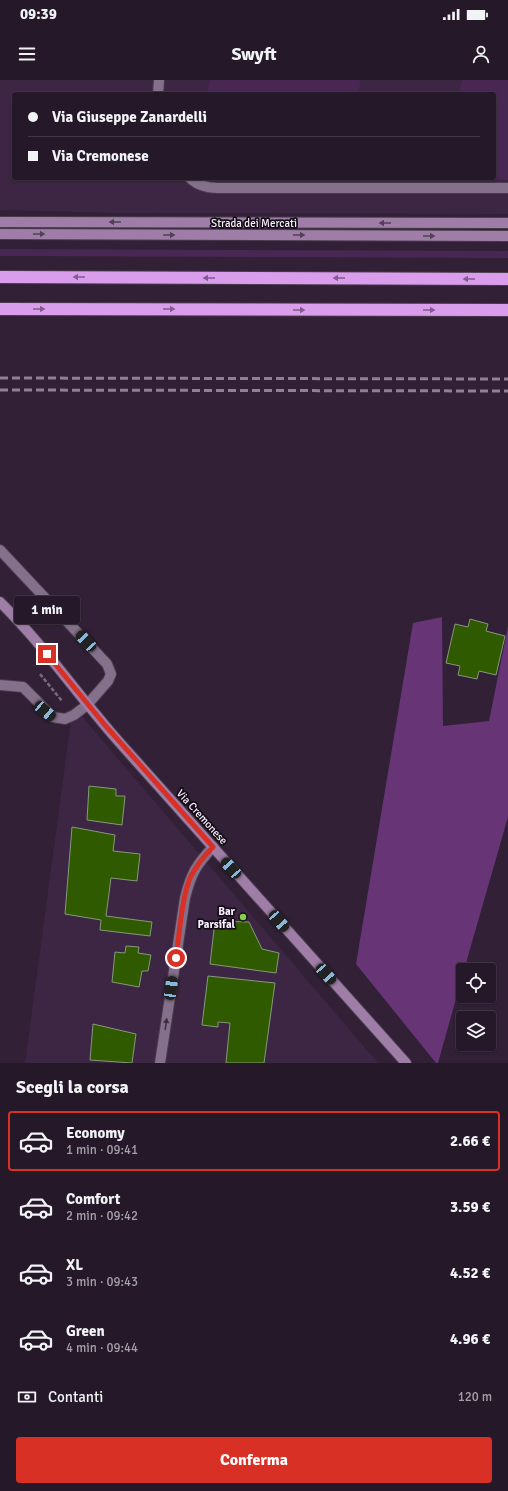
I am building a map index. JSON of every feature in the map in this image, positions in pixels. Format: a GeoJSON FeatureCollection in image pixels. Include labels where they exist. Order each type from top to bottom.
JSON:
{"type":"FeatureCollection","features":[{"type":"Feature","properties":{"kind":"highway"},"geometry":{"type":"LineString","coordinates":[[0,277],[508,279]]}},
{"type":"Feature","properties":{"kind":"highway"},"geometry":{"type":"LineString","coordinates":[[0,309],[508,310]]}},
{"type":"Feature","properties":{"kind":"street"},"geometry":{"type":"LineString","coordinates":[[158,92],[159,80]]}},
{"type":"Feature","properties":{"kind":"street"},"geometry":{"type":"LineString","coordinates":[[193,180],[200,185],[218,188],[508,188]]}},
{"type":"Feature","properties":{"kind":"street","name":"Strada dei Mercati"},"geometry":{"type":"LineString","coordinates":[[0,222],[508,223]]}},
{"type":"Feature","properties":{"kind":"street","name":"Strada dei Mercati"},"geometry":{"type":"LineString","coordinates":[[0,234],[508,236]]}},
{"type":"Feature","properties":{"kind":"street"},"geometry":{"type":"LineString","coordinates":[[0,550],[109,667],[111,674],[108,681],[87,705],[69,718],[65,719],[53,717],[45,711],[23,687],[0,685]]}},
{"type":"Feature","properties":{"kind":"street","name":"Via Cremonese"},"geometry":{"type":"LineString","coordinates":[[0,602],[43,649],[87,705],[406,1063]]}},
{"type":"Feature","properties":{"kind":"street"},"geometry":{"type":"LineString","coordinates":[[160,1063],[185,898],[190,878],[201,860],[213,847]]}},
{"type":"Feature","properties":{"kind":"shaded area"},"geometry":{"type":"Polygon","coordinates":[[[0,80],[508,80],[508,214],[121,213],[0,210],[0,80]]]}},
{"type":"Feature","properties":{"kind":"shaded area"},"geometry":{"type":"Polygon","coordinates":[[[210,80],[361,80],[358,92],[207,92],[210,80]]]}},
{"type":"Feature","properties":{"kind":"shaded area"},"geometry":{"type":"Polygon","coordinates":[[[462,80],[508,80],[508,180],[496,180],[496,92],[459,92],[462,80]]]}},
{"type":"Feature","properties":{"kind":"shaded area"},"geometry":{"type":"Polygon","coordinates":[[[0,249],[508,251],[508,258],[0,256],[0,249]]]}},
{"type":"Feature","properties":{"kind":"shaded area"},"geometry":{"type":"Polygon","coordinates":[[[442,617],[443,726],[489,721],[508,626],[508,817],[466,963],[456,963],[456,999],[438,1063],[436,1063],[356,964],[413,623],[442,617]]]}},
{"type":"Feature","properties":{"kind":"shaded area"},"geometry":{"type":"Polygon","coordinates":[[[73,706],[378,1063],[25,1063],[73,706]]]}},
{"type":"Feature","properties":{"kind":"building"},"geometry":{"type":"Polygon","coordinates":[[[470,619],[488,624],[486,631],[505,636],[496,675],[479,671],[477,679],[458,675],[460,666],[446,663],[455,624],[468,627],[470,619]]]}},
{"type":"Feature","properties":{"kind":"building"},"geometry":{"type":"Polygon","coordinates":[[[89,786],[116,789],[116,796],[125,796],[122,825],[87,820],[89,786]]]}},
{"type":"Feature","properties":{"kind":"building"},"geometry":{"type":"Polygon","coordinates":[[[72,827],[115,835],[113,851],[140,854],[137,881],[111,878],[106,916],[152,922],[150,936],[100,930],[101,920],[65,914],[72,827]]]}},
{"type":"Feature","properties":{"kind":"building"},"geometry":{"type":"Polygon","coordinates":[[[215,921],[249,922],[262,949],[279,953],[276,973],[210,964],[215,921]]]}},
{"type":"Feature","properties":{"kind":"building"},"geometry":{"type":"Polygon","coordinates":[[[126,946],[139,947],[138,953],[151,955],[148,971],[142,971],[139,987],[112,982],[115,952],[125,953],[126,946]]]}},
{"type":"Feature","properties":{"kind":"building"},"geometry":{"type":"Polygon","coordinates":[[[208,976],[275,983],[264,1063],[226,1063],[230,1023],[218,1022],[218,1027],[202,1025],[208,976]]]}},
{"type":"Feature","properties":{"kind":"building"},"geometry":{"type":"Polygon","coordinates":[[[93,1024],[136,1034],[132,1063],[90,1060],[93,1024]]]}},
{"type":"Feature","properties":{"kind":"railway"},"geometry":{"type":"LineString","coordinates":[[0,378],[508,379]]}},
{"type":"Feature","properties":{"kind":"railway"},"geometry":{"type":"LineString","coordinates":[[0,390],[508,391]]}},
{"type":"Feature","properties":{"kind":"place","name":"Bar Parsifal"},"geometry":{"type":"Point","coordinates":[243,917]}},
{"type":"Feature","properties":{"kind":"route"},"geometry":{"type":"LineString","coordinates":[[47,654],[87,705],[213,847],[201,860],[190,878],[185,898],[176,958]]}}]}
